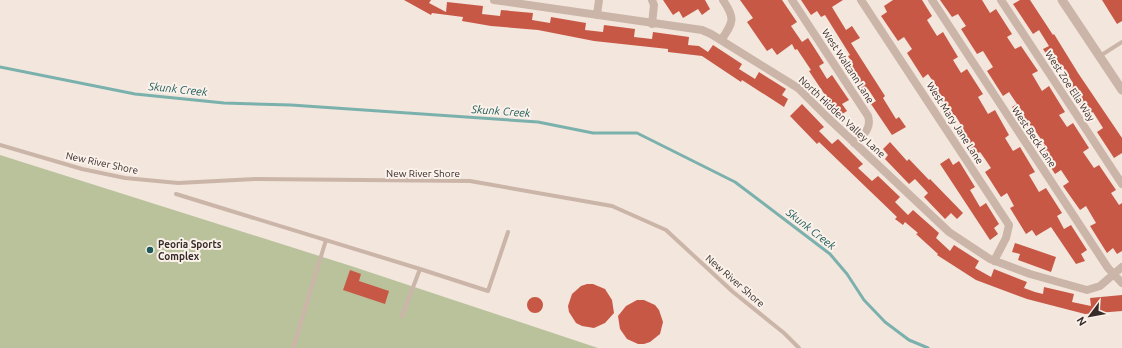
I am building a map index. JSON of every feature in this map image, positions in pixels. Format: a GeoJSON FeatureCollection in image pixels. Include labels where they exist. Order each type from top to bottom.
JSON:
{"type":"FeatureCollection","features":[{"type":"Feature","properties":{"kind":"street","name":"North Hidden Valley Lane"},"geometry":{"type":"LineString","coordinates":[[494,0],[702,30],[722,39],[798,88],[949,232],[994,261],[1030,274],[1088,290],[1100,286],[1122,267]]}},
{"type":"Feature","properties":{"kind":"street"},"geometry":{"type":"LineString","coordinates":[[596,15],[599,0]]}},
{"type":"Feature","properties":{"kind":"street"},"geometry":{"type":"LineString","coordinates":[[652,0],[654,5],[652,24]]}},
{"type":"Feature","properties":{"kind":"street"},"geometry":{"type":"LineString","coordinates":[[722,39],[732,23],[732,15],[723,0]]}},
{"type":"Feature","properties":{"kind":"street","name":"West Waltann Lane"},"geometry":{"type":"LineString","coordinates":[[792,0],[868,116],[870,122],[868,129],[854,143]]}},
{"type":"Feature","properties":{"kind":"street","name":"West Beck Lane"},"geometry":{"type":"LineString","coordinates":[[932,0],[1114,275],[1122,283]]}},
{"type":"Feature","properties":{"kind":"street","name":"West Zoe Ella Way"},"geometry":{"type":"LineString","coordinates":[[1001,0],[1122,184]]}},
{"type":"Feature","properties":{"kind":"street"},"geometry":{"type":"LineString","coordinates":[[1062,0],[1122,90]]}},
{"type":"Feature","properties":{"kind":"street","name":"West Mary Jane Lane"},"geometry":{"type":"LineString","coordinates":[[865,1],[1009,225],[1006,238],[994,261]]}},
{"type":"Feature","properties":{"kind":"lane"},"geometry":{"type":"LineString","coordinates":[[1099,56],[1122,42]]}},
{"type":"Feature","properties":{"kind":"lane","name":"New River Shore"},"geometry":{"type":"LineString","coordinates":[[0,145],[82,169],[125,178],[178,183],[255,179],[470,181],[612,206],[666,230],[733,292],[784,333],[799,348]]}},
{"type":"Feature","properties":{"kind":"lane"},"geometry":{"type":"LineString","coordinates":[[176,194],[488,291],[508,232]]}},
{"type":"Feature","properties":{"kind":"lane"},"geometry":{"type":"LineString","coordinates":[[293,348],[326,240]]}},
{"type":"Feature","properties":{"kind":"lane"},"geometry":{"type":"LineString","coordinates":[[402,316],[420,269]]}},
{"type":"Feature","properties":{"kind":"green space","name":"Peoria Sports Complex"},"geometry":{"type":"Polygon","coordinates":[[[0,155],[351,266],[598,348],[0,348],[0,155]]]}},
{"type":"Feature","properties":{"kind":"building"},"geometry":{"type":"Polygon","coordinates":[[[404,0],[431,0],[429,3],[446,12],[447,2],[483,6],[482,14],[500,16],[501,10],[533,13],[532,20],[550,23],[551,17],[586,23],[585,30],[603,32],[604,25],[635,29],[634,37],[652,39],[653,32],[689,37],[688,45],[699,46],[708,52],[713,45],[742,64],[739,69],[755,79],[759,72],[786,89],[782,95],[788,99],[784,107],[742,80],[741,82],[702,56],[668,52],[668,49],[594,41],[538,30],[491,26],[462,21],[463,17],[432,13],[431,15],[404,0]]]}},
{"type":"Feature","properties":{"kind":"building"},"geometry":{"type":"Polygon","coordinates":[[[663,0],[705,0],[710,9],[702,15],[698,9],[683,18],[679,11],[673,15],[663,0]]]}},
{"type":"Feature","properties":{"kind":"building"},"geometry":{"type":"Polygon","coordinates":[[[740,0],[782,0],[797,22],[791,26],[802,42],[808,38],[824,63],[819,66],[827,79],[832,75],[849,100],[842,104],[847,111],[839,116],[809,71],[811,70],[792,44],[777,55],[772,48],[767,51],[747,22],[753,18],[740,0]]]}},
{"type":"Feature","properties":{"kind":"building"},"geometry":{"type":"Polygon","coordinates":[[[801,0],[843,0],[832,7],[846,30],[852,26],[860,38],[851,43],[885,96],[883,98],[896,119],[899,117],[906,127],[892,135],[871,104],[876,101],[868,89],[863,92],[846,68],[853,64],[848,56],[850,55],[825,15],[821,17],[817,11],[811,15],[801,0]]]}},
{"type":"Feature","properties":{"kind":"building"},"geometry":{"type":"Polygon","coordinates":[[[893,0],[922,0],[932,16],[927,20],[937,36],[943,32],[958,57],[953,60],[961,73],[967,69],[983,94],[978,97],[988,114],[995,110],[1009,135],[1005,138],[1013,151],[1020,147],[1035,172],[1029,175],[1039,192],[1046,188],[1062,213],[1057,216],[1064,229],[1071,225],[1087,250],[1081,254],[1085,261],[1076,264],[1051,227],[1036,236],[1032,230],[1026,234],[1010,208],[1014,206],[1007,193],[1001,197],[985,172],[991,168],[980,152],[975,156],[958,131],[963,128],[955,115],[950,119],[933,94],[939,90],[928,74],[923,78],[907,53],[912,49],[904,37],[898,41],[881,16],[887,12],[884,6],[893,0]]]}},
{"type":"Feature","properties":{"kind":"building"},"geometry":{"type":"Polygon","coordinates":[[[940,0],[982,0],[990,13],[996,9],[1012,34],[1007,37],[1015,49],[1021,46],[1038,71],[1032,74],[1042,91],[1049,86],[1065,112],[1059,115],[1067,127],[1073,123],[1089,148],[1083,152],[1094,168],[1099,165],[1116,190],[1111,193],[1119,205],[1122,203],[1122,251],[1117,254],[1113,248],[1107,253],[1090,226],[1096,223],[1086,206],[1080,210],[1063,186],[1069,182],[1061,170],[1055,174],[1039,149],[1045,145],[1034,129],[1029,132],[1012,107],[1017,104],[1009,92],[1003,96],[987,71],[993,67],[983,51],[977,54],[961,29],[966,26],[958,14],[952,17],[940,0]]]}},
{"type":"Feature","properties":{"kind":"building"},"geometry":{"type":"Polygon","coordinates":[[[1020,0],[1030,0],[1053,35],[1054,34],[1078,73],[1122,138],[1122,153],[1114,158],[1097,132],[1103,128],[1093,112],[1087,116],[1067,87],[1073,83],[1063,67],[1057,71],[1043,49],[1049,46],[1039,30],[1033,34],[1013,4],[1020,0]]]}},
{"type":"Feature","properties":{"kind":"building"},"geometry":{"type":"Polygon","coordinates":[[[1102,0],[1122,0],[1122,21],[1117,24],[1102,0]]]}},
{"type":"Feature","properties":{"kind":"building"},"geometry":{"type":"Polygon","coordinates":[[[802,104],[824,127],[819,131],[832,144],[838,139],[863,164],[858,168],[872,181],[878,176],[900,197],[895,202],[908,215],[913,210],[939,233],[936,238],[950,251],[954,245],[979,261],[975,268],[991,277],[994,269],[1027,282],[1024,288],[1035,292],[1043,294],[1044,287],[1074,294],[1072,302],[1091,306],[1090,298],[1122,295],[1122,311],[1085,314],[1027,299],[976,280],[937,255],[938,254],[916,234],[918,233],[905,222],[903,225],[895,219],[897,217],[819,142],[817,144],[790,116],[802,104]]]}},
{"type":"Feature","properties":{"kind":"building"},"geometry":{"type":"Polygon","coordinates":[[[890,142],[907,161],[909,159],[963,213],[957,219],[951,213],[945,219],[924,197],[928,193],[915,179],[909,184],[885,159],[888,155],[883,149],[890,142]]]}},
{"type":"Feature","properties":{"kind":"building"},"geometry":{"type":"Polygon","coordinates":[[[949,158],[953,165],[959,161],[975,187],[970,190],[980,207],[986,203],[999,224],[994,228],[998,234],[990,240],[940,164],[949,158]]]}},
{"type":"Feature","properties":{"kind":"building"},"geometry":{"type":"Polygon","coordinates":[[[1015,243],[1056,257],[1051,272],[1018,260],[1020,254],[1012,252],[1015,243]]]}},
{"type":"Feature","properties":{"kind":"building"},"geometry":{"type":"Polygon","coordinates":[[[350,270],[361,274],[359,281],[389,291],[385,304],[343,290],[350,270]]]}},
{"type":"Feature","properties":{"kind":"building"},"geometry":{"type":"Polygon","coordinates":[[[593,284],[605,289],[612,300],[614,313],[605,323],[594,328],[582,326],[576,323],[569,312],[568,306],[572,294],[581,286],[593,284]]]}},
{"type":"Feature","properties":{"kind":"building"},"geometry":{"type":"Polygon","coordinates":[[[535,297],[542,302],[543,305],[538,312],[535,313],[528,308],[527,305],[532,298],[535,297]]]}},
{"type":"Feature","properties":{"kind":"building"},"geometry":{"type":"Polygon","coordinates":[[[637,300],[644,300],[655,305],[659,310],[663,322],[660,334],[650,342],[644,344],[638,344],[627,339],[620,329],[618,316],[626,306],[637,300]]]}},
{"type":"Feature","properties":{"kind":"waterway","name":"Skunk Creek"},"geometry":{"type":"LineString","coordinates":[[0,67],[135,94],[224,103],[291,105],[538,122],[593,133],[637,133],[735,182],[830,254],[847,274],[864,300],[885,322],[909,340],[928,348]]}},
{"type":"Feature","properties":{"kind":"place","name":"Peoria Sports Complex"},"geometry":{"type":"Point","coordinates":[150,250]}}]}
